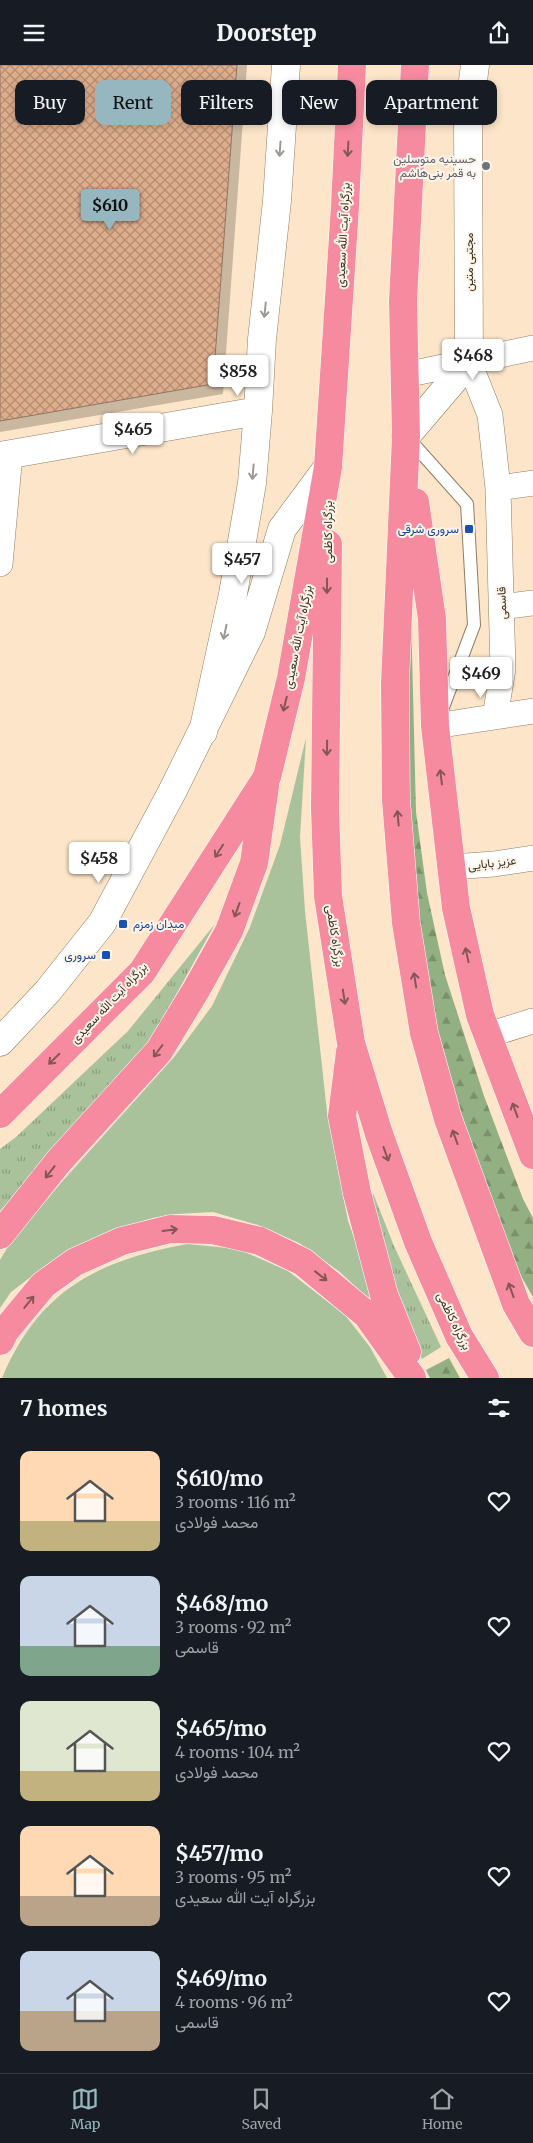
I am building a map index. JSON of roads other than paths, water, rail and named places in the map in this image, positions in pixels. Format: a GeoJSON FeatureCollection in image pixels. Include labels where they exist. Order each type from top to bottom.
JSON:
{"type":"FeatureCollection","features":[{"type":"Feature","properties":{"kind":"highway","name":"بزرگراه آیت الله سعیدی"},"geometry":{"type":"LineString","coordinates":[[0,1113],[142,972],[267,777],[291,678],[328,467],[352,65]]}},
{"type":"Feature","properties":{"kind":"highway"},"geometry":{"type":"LineString","coordinates":[[415,65],[403,301],[406,436],[395,683],[396,800],[406,923],[424,1033],[448,1119],[516,1304],[533,1333]]}},
{"type":"Feature","properties":{"kind":"highway"},"geometry":{"type":"LineString","coordinates":[[406,436],[432,619],[435,726],[456,908],[480,1015],[533,1155]]}},
{"type":"Feature","properties":{"kind":"highway","name":"بزرگراه کاظمی"},"geometry":{"type":"LineString","coordinates":[[328,467],[325,808],[328,896],[351,1043],[379,1134],[418,1242],[459,1336],[485,1378]]}},
{"type":"Feature","properties":{"kind":"highway"},"geometry":{"type":"LineString","coordinates":[[0,1235],[59,1161],[159,1051],[196,990],[229,931],[254,863],[267,777]]}},
{"type":"Feature","properties":{"kind":"highway"},"geometry":{"type":"LineString","coordinates":[[351,1043],[342,1116],[357,1193],[384,1295],[418,1378]]}},
{"type":"Feature","properties":{"kind":"highway"},"geometry":{"type":"LineString","coordinates":[[0,1341],[5,1331],[43,1285],[75,1262],[122,1241],[170,1229],[213,1230],[260,1241],[303,1262],[368,1315],[412,1378]]}},
{"type":"Feature","properties":{"kind":"street"},"geometry":{"type":"LineString","coordinates":[[203,732],[233,594],[252,483],[262,339],[277,201],[286,65]]}},
{"type":"Feature","properties":{"kind":"street","name":"مجتبی متین"},"geometry":{"type":"LineString","coordinates":[[469,362],[468,120],[474,65]]}},
{"type":"Feature","properties":{"kind":"street"},"geometry":{"type":"LineString","coordinates":[[405,375],[533,348]]}},
{"type":"Feature","properties":{"kind":"street"},"geometry":{"type":"LineString","coordinates":[[406,436],[469,362]]}},
{"type":"Feature","properties":{"kind":"street","name":"قاسمی"},"geometry":{"type":"LineString","coordinates":[[469,362],[490,415],[498,488],[503,669],[495,717]]}},
{"type":"Feature","properties":{"kind":"street"},"geometry":{"type":"LineString","coordinates":[[0,564],[5,455],[258,411]]}},
{"type":"Feature","properties":{"kind":"street"},"geometry":{"type":"LineString","coordinates":[[0,1042],[48,991],[102,923],[203,732],[250,632],[282,529],[328,467]]}},
{"type":"Feature","properties":{"kind":"street"},"geometry":{"type":"LineString","coordinates":[[498,488],[533,483]]}},
{"type":"Feature","properties":{"kind":"street"},"geometry":{"type":"LineString","coordinates":[[502,607],[533,603]]}},
{"type":"Feature","properties":{"kind":"street"},"geometry":{"type":"LineString","coordinates":[[435,726],[533,711]]}},
{"type":"Feature","properties":{"kind":"street","name":"عزیز بابایی"},"geometry":{"type":"LineString","coordinates":[[452,867],[494,864],[533,857]]}},
{"type":"Feature","properties":{"kind":"street"},"geometry":{"type":"LineString","coordinates":[[488,1035],[533,1021]]}},
{"type":"Feature","properties":{"kind":"lane"},"geometry":{"type":"LineString","coordinates":[[406,436],[467,504],[474,625],[435,726]]}},
{"type":"Feature","properties":{"kind":"place","name":"حسینیه متوسلین به قمر بنی‌هاشم"},"geometry":{"type":"Point","coordinates":[486,166]}},
{"type":"Feature","properties":{"kind":"place","name":"سروری شرقی"},"geometry":{"type":"Point","coordinates":[469,529]}},
{"type":"Feature","properties":{"kind":"place","name":"میدان زمزم"},"geometry":{"type":"Point","coordinates":[123,924]}},
{"type":"Feature","properties":{"kind":"place","name":"سروری"},"geometry":{"type":"Point","coordinates":[106,955]}}]}
